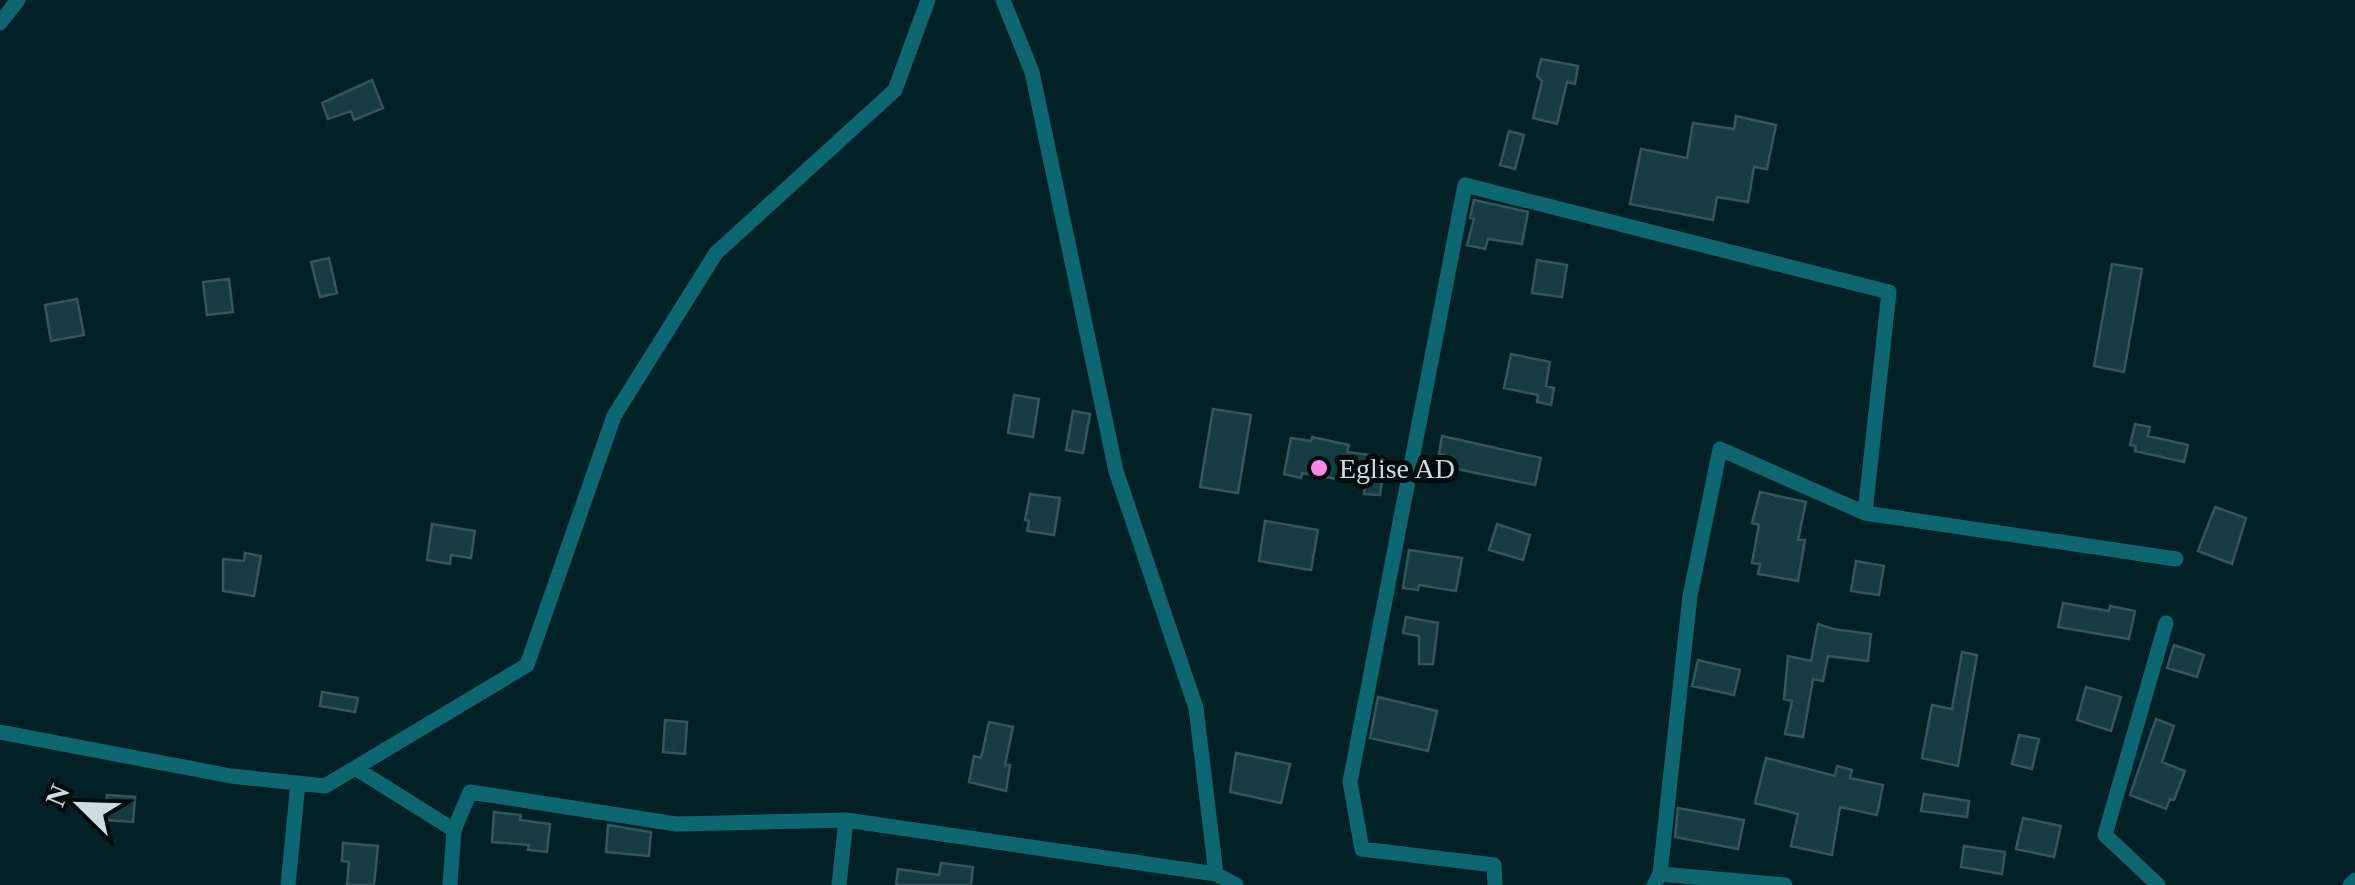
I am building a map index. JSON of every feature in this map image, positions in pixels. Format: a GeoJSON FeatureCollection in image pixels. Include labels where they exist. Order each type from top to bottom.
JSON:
{"type":"FeatureCollection","features":[{"type":"Feature","properties":{"kind":"street"},"geometry":{"type":"LineString","coordinates":[[0,23],[18,0]]}},
{"type":"Feature","properties":{"kind":"street"},"geometry":{"type":"LineString","coordinates":[[0,732],[231,776],[325,786],[527,666],[614,416],[716,253],[896,90],[928,0]]}},
{"type":"Feature","properties":{"kind":"street"},"geometry":{"type":"LineString","coordinates":[[1002,0],[1032,72],[1116,472],[1196,708],[1216,874]]}},
{"type":"Feature","properties":{"kind":"street"},"geometry":{"type":"LineString","coordinates":[[1495,885],[1494,865],[1362,849],[1350,782],[1465,184],[1889,292],[1865,513]]}},
{"type":"Feature","properties":{"kind":"street"},"geometry":{"type":"LineString","coordinates":[[1786,885],[1657,880],[1690,596],[1720,450],[1865,513],[2176,558]]}},
{"type":"Feature","properties":{"kind":"street"},"geometry":{"type":"LineString","coordinates":[[2158,885],[2105,835],[2166,623]]}},
{"type":"Feature","properties":{"kind":"street"},"geometry":{"type":"LineString","coordinates":[[355,768],[454,830]]}},
{"type":"Feature","properties":{"kind":"street"},"geometry":{"type":"LineString","coordinates":[[288,885],[298,784]]}},
{"type":"Feature","properties":{"kind":"street"},"geometry":{"type":"LineString","coordinates":[[450,885],[454,830],[470,792],[676,824],[846,820],[1216,874],[1236,885]]}},
{"type":"Feature","properties":{"kind":"street"},"geometry":{"type":"LineString","coordinates":[[840,885],[846,820]]}},
{"type":"Feature","properties":{"kind":"building"},"geometry":{"type":"Polygon","coordinates":[[[1541,59],[1578,66],[1575,84],[1567,82],[1557,124],[1533,118],[1542,81],[1537,76],[1541,59]]]}},
{"type":"Feature","properties":{"kind":"building"},"geometry":{"type":"Polygon","coordinates":[[[372,80],[383,108],[354,120],[351,111],[328,119],[322,103],[372,80]]]}},
{"type":"Feature","properties":{"kind":"building"},"geometry":{"type":"Polygon","coordinates":[[[1736,116],[1776,125],[1767,169],[1754,167],[1748,202],[1717,197],[1713,220],[1630,204],[1641,149],[1687,158],[1693,123],[1734,129],[1736,116]]]}},
{"type":"Feature","properties":{"kind":"building"},"geometry":{"type":"Polygon","coordinates":[[[1509,131],[1524,135],[1515,169],[1500,165],[1509,131]]]}},
{"type":"Feature","properties":{"kind":"building"},"geometry":{"type":"Polygon","coordinates":[[[1474,200],[1528,212],[1522,244],[1488,239],[1485,249],[1467,245],[1474,200]]]}},
{"type":"Feature","properties":{"kind":"building"},"geometry":{"type":"Polygon","coordinates":[[[329,258],[337,293],[320,297],[311,262],[329,258]]]}},
{"type":"Feature","properties":{"kind":"building"},"geometry":{"type":"Polygon","coordinates":[[[1537,260],[1567,265],[1562,297],[1532,293],[1537,260]]]}},
{"type":"Feature","properties":{"kind":"building"},"geometry":{"type":"Polygon","coordinates":[[[2112,264],[2142,269],[2124,372],[2094,366],[2112,264]]]}},
{"type":"Feature","properties":{"kind":"building"},"geometry":{"type":"Polygon","coordinates":[[[229,279],[233,312],[207,315],[203,282],[229,279]]]}},
{"type":"Feature","properties":{"kind":"building"},"geometry":{"type":"Polygon","coordinates":[[[77,299],[84,335],[51,341],[45,305],[77,299]]]}},
{"type":"Feature","properties":{"kind":"building"},"geometry":{"type":"Polygon","coordinates":[[[1511,354],[1550,362],[1546,386],[1554,388],[1551,405],[1537,402],[1538,395],[1504,388],[1511,354]]]}},
{"type":"Feature","properties":{"kind":"building"},"geometry":{"type":"Polygon","coordinates":[[[1014,395],[1039,399],[1033,437],[1008,433],[1014,395]]]}},
{"type":"Feature","properties":{"kind":"building"},"geometry":{"type":"Polygon","coordinates":[[[1213,409],[1251,415],[1238,493],[1200,487],[1213,409]]]}},
{"type":"Feature","properties":{"kind":"building"},"geometry":{"type":"Polygon","coordinates":[[[1073,411],[1090,414],[1083,453],[1066,450],[1073,411]]]}},
{"type":"Feature","properties":{"kind":"building"},"geometry":{"type":"Polygon","coordinates":[[[2135,424],[2150,427],[2148,436],[2188,445],[2184,462],[2135,451],[2136,446],[2130,445],[2135,424]]]}},
{"type":"Feature","properties":{"kind":"building"},"geometry":{"type":"Polygon","coordinates":[[[1442,436],[1541,458],[1535,485],[1442,466],[1442,436]]]}},
{"type":"Feature","properties":{"kind":"building"},"geometry":{"type":"Polygon","coordinates":[[[1312,437],[1349,445],[1347,452],[1385,457],[1380,495],[1364,494],[1365,484],[1302,473],[1301,478],[1284,474],[1291,438],[1311,441],[1312,437]]]}},
{"type":"Feature","properties":{"kind":"building"},"geometry":{"type":"Polygon","coordinates":[[[1760,492],[1806,502],[1798,540],[1805,540],[1798,581],[1758,574],[1760,564],[1752,563],[1759,525],[1752,523],[1760,492]]]}},
{"type":"Feature","properties":{"kind":"building"},"geometry":{"type":"Polygon","coordinates":[[[1030,494],[1060,498],[1054,535],[1027,531],[1030,494]]]}},
{"type":"Feature","properties":{"kind":"building"},"geometry":{"type":"Polygon","coordinates":[[[2215,507],[2246,518],[2232,564],[2198,551],[2215,507]]]}},
{"type":"Feature","properties":{"kind":"building"},"geometry":{"type":"Polygon","coordinates":[[[1265,521],[1318,530],[1311,570],[1259,561],[1265,521]]]}},
{"type":"Feature","properties":{"kind":"building"},"geometry":{"type":"Polygon","coordinates":[[[432,524],[475,531],[471,558],[451,555],[450,564],[427,560],[432,524]]]}},
{"type":"Feature","properties":{"kind":"building"},"geometry":{"type":"Polygon","coordinates":[[[1497,524],[1530,535],[1523,560],[1489,550],[1497,524]]]}},
{"type":"Feature","properties":{"kind":"building"},"geometry":{"type":"Polygon","coordinates":[[[1409,550],[1462,558],[1456,591],[1419,585],[1418,590],[1403,588],[1409,550]]]}},
{"type":"Feature","properties":{"kind":"building"},"geometry":{"type":"Polygon","coordinates":[[[245,553],[261,556],[254,596],[223,591],[223,559],[244,561],[245,553]]]}},
{"type":"Feature","properties":{"kind":"building"},"geometry":{"type":"Polygon","coordinates":[[[1856,561],[1884,566],[1879,595],[1851,591],[1856,561]]]}},
{"type":"Feature","properties":{"kind":"building"},"geometry":{"type":"Polygon","coordinates":[[[2063,603],[2135,611],[2129,639],[2058,627],[2063,603]]]}},
{"type":"Feature","properties":{"kind":"building"},"geometry":{"type":"Polygon","coordinates":[[[1406,617],[1438,623],[1433,664],[1419,664],[1419,636],[1403,633],[1406,617]]]}},
{"type":"Feature","properties":{"kind":"building"},"geometry":{"type":"Polygon","coordinates":[[[1818,624],[1871,634],[1868,661],[1828,656],[1823,681],[1813,679],[1803,737],[1785,734],[1792,701],[1784,699],[1788,656],[1811,661],[1818,624]]]}},
{"type":"Feature","properties":{"kind":"building"},"geometry":{"type":"Polygon","coordinates":[[[2174,645],[2204,655],[2197,677],[2167,668],[2174,645]]]}},
{"type":"Feature","properties":{"kind":"building"},"geometry":{"type":"Polygon","coordinates":[[[1962,652],[1977,655],[1958,766],[1922,758],[1932,705],[1952,709],[1962,652]]]}},
{"type":"Feature","properties":{"kind":"building"},"geometry":{"type":"Polygon","coordinates":[[[1698,660],[1740,670],[1734,695],[1692,686],[1698,660]]]}},
{"type":"Feature","properties":{"kind":"building"},"geometry":{"type":"Polygon","coordinates":[[[2086,687],[2121,697],[2111,731],[2077,720],[2086,687]]]}},
{"type":"Feature","properties":{"kind":"building"},"geometry":{"type":"Polygon","coordinates":[[[322,692],[358,698],[355,712],[320,706],[322,692]]]}},
{"type":"Feature","properties":{"kind":"building"},"geometry":{"type":"Polygon","coordinates":[[[1378,697],[1437,711],[1428,751],[1370,738],[1378,697]]]}},
{"type":"Feature","properties":{"kind":"building"},"geometry":{"type":"Polygon","coordinates":[[[2156,719],[2174,726],[2162,762],[2185,771],[2174,800],[2170,799],[2166,809],[2130,795],[2156,719]]]}},
{"type":"Feature","properties":{"kind":"building"},"geometry":{"type":"Polygon","coordinates":[[[665,720],[687,722],[685,754],[663,752],[665,720]]]}},
{"type":"Feature","properties":{"kind":"building"},"geometry":{"type":"Polygon","coordinates":[[[989,722],[1013,727],[1005,765],[1010,765],[1006,791],[969,782],[974,756],[981,758],[989,722]]]}},
{"type":"Feature","properties":{"kind":"building"},"geometry":{"type":"Polygon","coordinates":[[[2019,735],[2039,739],[2032,769],[2012,764],[2019,735]]]}},
{"type":"Feature","properties":{"kind":"building"},"geometry":{"type":"Polygon","coordinates":[[[1236,753],[1290,764],[1281,803],[1230,792],[1236,753]]]}},
{"type":"Feature","properties":{"kind":"building"},"geometry":{"type":"Polygon","coordinates":[[[1766,758],[1835,776],[1837,766],[1852,770],[1850,778],[1883,785],[1877,815],[1840,807],[1832,855],[1791,846],[1798,814],[1755,803],[1766,758]]]}},
{"type":"Feature","properties":{"kind":"building"},"geometry":{"type":"Polygon","coordinates":[[[1924,794],[1969,801],[1967,817],[1921,811],[1924,794]]]}},
{"type":"Feature","properties":{"kind":"building"},"geometry":{"type":"Polygon","coordinates":[[[107,795],[135,797],[133,822],[105,820],[107,795]]]}},
{"type":"Feature","properties":{"kind":"building"},"geometry":{"type":"Polygon","coordinates":[[[1678,808],[1744,820],[1738,849],[1675,837],[1678,808]]]}},
{"type":"Feature","properties":{"kind":"building"},"geometry":{"type":"Polygon","coordinates":[[[494,812],[550,824],[547,852],[528,850],[529,845],[492,842],[494,812]]]}},
{"type":"Feature","properties":{"kind":"building"},"geometry":{"type":"Polygon","coordinates":[[[2023,818],[2061,826],[2054,857],[2016,849],[2023,818]]]}},
{"type":"Feature","properties":{"kind":"building"},"geometry":{"type":"Polygon","coordinates":[[[608,825],[651,832],[649,856],[606,852],[608,825]]]}},
{"type":"Feature","properties":{"kind":"building"},"geometry":{"type":"Polygon","coordinates":[[[343,843],[378,846],[374,885],[347,885],[349,862],[342,861],[343,843]]]}},
{"type":"Feature","properties":{"kind":"building"},"geometry":{"type":"Polygon","coordinates":[[[1964,846],[2005,852],[2002,874],[1961,867],[1964,846]]]}},
{"type":"Feature","properties":{"kind":"building"},"geometry":{"type":"Polygon","coordinates":[[[941,863],[973,867],[971,885],[896,885],[898,869],[939,875],[941,863]]]}},
{"type":"Feature","properties":{"kind":"place","name":"Eglise AD"},"geometry":{"type":"Point","coordinates":[1319,468]}}]}
